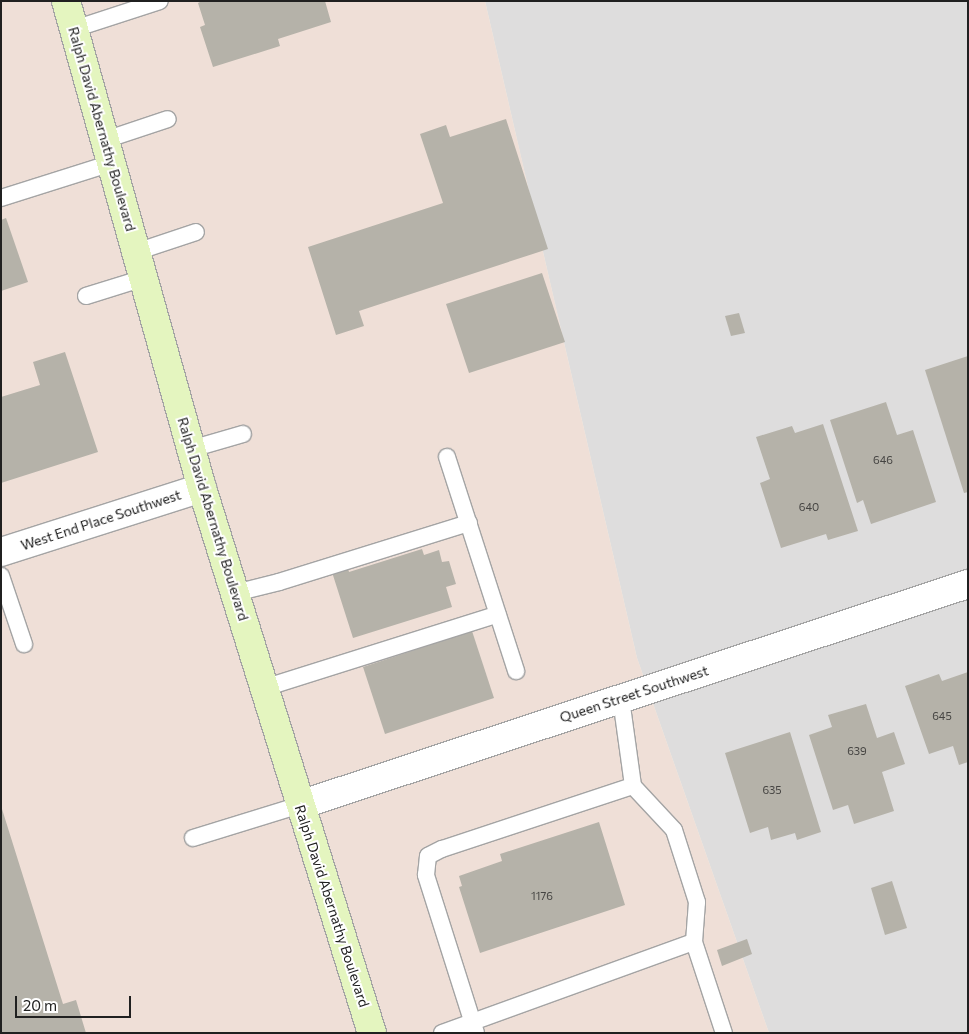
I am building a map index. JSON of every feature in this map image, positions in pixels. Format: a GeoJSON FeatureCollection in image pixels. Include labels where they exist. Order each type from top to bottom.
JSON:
{"type":"FeatureCollection","features":[{"type":"Feature","properties":{"kind":"main road","name":"Ralph David Abernathy Boulevard"},"geometry":{"type":"LineString","coordinates":[[66,1],[202,488],[372,1033]]}},
{"type":"Feature","properties":{"kind":"street","name":"West End Place Southwest"},"geometry":{"type":"LineString","coordinates":[[1,552],[202,488]]}},
{"type":"Feature","properties":{"kind":"street","name":"Queen Street Southwest"},"geometry":{"type":"LineString","coordinates":[[300,805],[968,584]]}},
{"type":"Feature","properties":{"kind":"lane"},"geometry":{"type":"LineString","coordinates":[[74,29],[160,1]]}},
{"type":"Feature","properties":{"kind":"lane"},"geometry":{"type":"LineString","coordinates":[[1,198],[108,152],[168,119]]}},
{"type":"Feature","properties":{"kind":"lane"},"geometry":{"type":"LineString","coordinates":[[86,296],[196,232]]}},
{"type":"Feature","properties":{"kind":"lane"},"geometry":{"type":"LineString","coordinates":[[191,449],[243,434]]}},
{"type":"Feature","properties":{"kind":"lane"},"geometry":{"type":"LineString","coordinates":[[448,457],[516,671]]}},
{"type":"Feature","properties":{"kind":"lane"},"geometry":{"type":"LineString","coordinates":[[234,593],[279,582],[469,522]]}},
{"type":"Feature","properties":{"kind":"lane"},"geometry":{"type":"LineString","coordinates":[[1,576],[24,644]]}},
{"type":"Feature","properties":{"kind":"lane"},"geometry":{"type":"LineString","coordinates":[[264,688],[498,614]]}},
{"type":"Feature","properties":{"kind":"lane"},"geometry":{"type":"LineString","coordinates":[[621,699],[634,786],[674,830],[696,902],[694,942],[724,1033]]}},
{"type":"Feature","properties":{"kind":"lane"},"geometry":{"type":"LineString","coordinates":[[474,1027],[426,875],[428,856],[451,846],[634,786]]}},
{"type":"Feature","properties":{"kind":"lane"},"geometry":{"type":"LineString","coordinates":[[192,838],[300,805]]}},
{"type":"Feature","properties":{"kind":"lane"},"geometry":{"type":"LineString","coordinates":[[442,1033],[474,1027],[694,942]]}},
{"type":"Feature","properties":{"kind":"shaded area"},"geometry":{"type":"Polygon","coordinates":[[[1,1],[485,1],[637,658],[769,1033],[1,1033],[1,1]]]}},
{"type":"Feature","properties":{"kind":"shaded area"},"geometry":{"type":"Polygon","coordinates":[[[485,1],[968,1],[968,1033],[769,1033],[637,658],[485,1]]]}},
{"type":"Feature","properties":{"kind":"building"},"geometry":{"type":"Polygon","coordinates":[[[202,1],[325,1],[331,22],[278,39],[280,46],[213,67],[200,27],[205,25],[198,3],[202,1]]]}},
{"type":"Feature","properties":{"kind":"building"},"geometry":{"type":"Polygon","coordinates":[[[506,119],[548,249],[359,311],[364,326],[336,335],[308,247],[443,203],[420,134],[446,125],[450,137],[506,119]]]}},
{"type":"Feature","properties":{"kind":"building"},"geometry":{"type":"Polygon","coordinates":[[[6,218],[28,282],[1,291],[1,220],[6,218]]]}},
{"type":"Feature","properties":{"kind":"building"},"geometry":{"type":"Polygon","coordinates":[[[542,273],[565,342],[469,373],[446,304],[542,273]]]}},
{"type":"Feature","properties":{"kind":"building"},"geometry":{"type":"Polygon","coordinates":[[[739,313],[745,333],[731,336],[725,316],[739,313]]]}},
{"type":"Feature","properties":{"kind":"building"},"geometry":{"type":"Polygon","coordinates":[[[65,352],[98,452],[1,483],[1,397],[40,385],[33,362],[65,352]]]}},
{"type":"Feature","properties":{"kind":"building"},"geometry":{"type":"Polygon","coordinates":[[[968,356],[968,492],[964,493],[925,370],[968,356]]]}},
{"type":"Feature","properties":{"kind":"building"},"geometry":{"type":"Polygon","coordinates":[[[886,402],[897,435],[913,430],[936,502],[871,524],[863,500],[857,503],[830,420],[886,402]]]}},
{"type":"Feature","properties":{"kind":"building"},"geometry":{"type":"Polygon","coordinates":[[[823,424],[858,531],[828,540],[826,534],[781,548],[760,483],[770,479],[756,437],[792,426],[795,433],[823,424]]]}},
{"type":"Feature","properties":{"kind":"building"},"geometry":{"type":"Polygon","coordinates":[[[422,549],[424,555],[439,550],[442,562],[449,561],[456,584],[446,587],[452,607],[353,638],[331,569],[347,564],[349,572],[422,549]]]}},
{"type":"Feature","properties":{"kind":"building"},"geometry":{"type":"Polygon","coordinates":[[[472,631],[494,698],[385,734],[363,667],[472,631]]]}},
{"type":"Feature","properties":{"kind":"building"},"geometry":{"type":"Polygon","coordinates":[[[968,672],[968,762],[959,765],[953,746],[929,754],[905,686],[939,674],[942,681],[968,672]]]}},
{"type":"Feature","properties":{"kind":"building"},"geometry":{"type":"Polygon","coordinates":[[[866,704],[877,738],[894,732],[905,764],[882,772],[894,811],[854,824],[848,805],[833,810],[809,735],[832,727],[828,715],[866,704]]]}},
{"type":"Feature","properties":{"kind":"building"},"geometry":{"type":"Polygon","coordinates":[[[790,732],[821,832],[797,840],[795,833],[771,840],[768,827],[750,833],[725,753],[790,732]]]}},
{"type":"Feature","properties":{"kind":"building"},"geometry":{"type":"Polygon","coordinates":[[[2,809],[63,1004],[76,1000],[86,1033],[1,1033],[2,809]]]}},
{"type":"Feature","properties":{"kind":"building"},"geometry":{"type":"Polygon","coordinates":[[[599,822],[625,905],[480,953],[459,887],[462,886],[459,876],[502,861],[500,854],[599,822]]]}},
{"type":"Feature","properties":{"kind":"building"},"geometry":{"type":"Polygon","coordinates":[[[892,881],[907,928],[885,935],[871,888],[892,881]]]}},
{"type":"Feature","properties":{"kind":"building"},"geometry":{"type":"Polygon","coordinates":[[[747,939],[752,954],[722,966],[717,950],[747,939]]]}}]}
